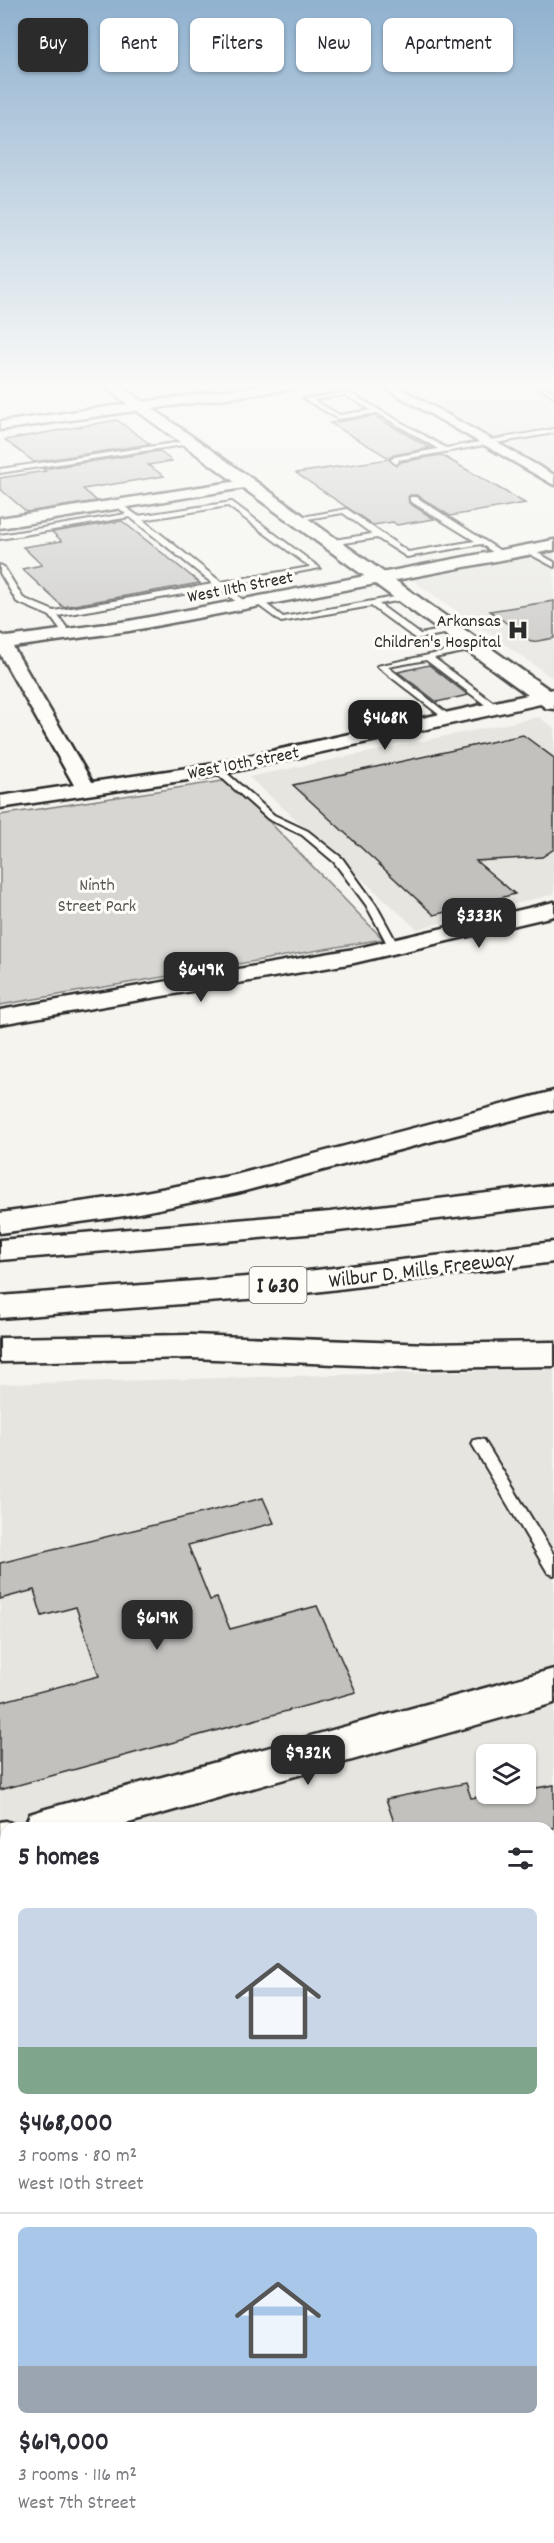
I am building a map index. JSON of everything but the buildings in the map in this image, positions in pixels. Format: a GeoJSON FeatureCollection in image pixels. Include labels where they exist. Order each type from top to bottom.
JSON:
{"type":"FeatureCollection","features":[{"type":"Feature","properties":{"kind":"main road"},"geometry":{"type":"LineString","coordinates":[[272,503],[551,698]]}},
{"type":"Feature","properties":{"kind":"main road"},"geometry":{"type":"LineString","coordinates":[[0,1223],[124,1206],[237,1184],[554,1101]]}},
{"type":"Feature","properties":{"kind":"main road"},"geometry":{"type":"LineString","coordinates":[[0,1250],[320,1223],[554,1194]]}},
{"type":"Feature","properties":{"kind":"main road","name":"Wilbur D. Mills Freeway"},"geometry":{"type":"LineString","coordinates":[[0,1308],[274,1286],[554,1252]]}},
{"type":"Feature","properties":{"kind":"main road"},"geometry":{"type":"LineString","coordinates":[[0,1350],[216,1347],[400,1356],[505,1357],[554,1354]]}},
{"type":"Feature","properties":{"kind":"main road"},"geometry":{"type":"LineString","coordinates":[[67,1822],[554,1686]]}},
{"type":"Feature","properties":{"kind":"street"},"geometry":{"type":"LineString","coordinates":[[0,523],[126,503]]}},
{"type":"Feature","properties":{"kind":"street","name":"West 11th Street"},"geometry":{"type":"LineString","coordinates":[[1,641],[69,636],[554,546]]}},
{"type":"Feature","properties":{"kind":"street"},"geometry":{"type":"LineString","coordinates":[[1,641],[86,789]]}},
{"type":"Feature","properties":{"kind":"street","name":"West 10th Street"},"geometry":{"type":"LineString","coordinates":[[0,802],[217,769],[495,708],[551,698]]}},
{"type":"Feature","properties":{"kind":"street"},"geometry":{"type":"LineString","coordinates":[[0,1017],[394,947],[554,909]]}},
{"type":"Feature","properties":{"kind":"lane"},"geometry":{"type":"LineString","coordinates":[[419,503],[503,555]]}},
{"type":"Feature","properties":{"kind":"lane"},"geometry":{"type":"LineString","coordinates":[[118,504],[222,586],[281,620],[406,597]]}},
{"type":"Feature","properties":{"kind":"lane"},"geometry":{"type":"LineString","coordinates":[[0,537],[229,504],[316,568],[53,614]]}},
{"type":"Feature","properties":{"kind":"lane"},"geometry":{"type":"LineString","coordinates":[[296,519],[344,511],[407,555],[482,542]]}},
{"type":"Feature","properties":{"kind":"lane"},"geometry":{"type":"LineString","coordinates":[[330,543],[379,535]]}},
{"type":"Feature","properties":{"kind":"lane"},"geometry":{"type":"LineString","coordinates":[[529,550],[554,565]]}},
{"type":"Feature","properties":{"kind":"lane"},"geometry":{"type":"LineString","coordinates":[[0,567],[20,600],[53,614],[69,636]]}},
{"type":"Feature","properties":{"kind":"lane"},"geometry":{"type":"LineString","coordinates":[[373,604],[419,637],[452,630]]}},
{"type":"Feature","properties":{"kind":"lane"},"geometry":{"type":"LineString","coordinates":[[449,718],[381,666],[476,647]]}},
{"type":"Feature","properties":{"kind":"lane"},"geometry":{"type":"LineString","coordinates":[[428,657],[495,708]]}},
{"type":"Feature","properties":{"kind":"lane"},"geometry":{"type":"LineString","coordinates":[[217,769],[271,817],[306,833],[338,860],[371,905],[394,947]]}},
{"type":"Feature","properties":{"kind":"lane"},"geometry":{"type":"LineString","coordinates":[[479,1444],[554,1569]]}},
{"type":"Feature","properties":{"kind":"shaded area","name":"Arkansas Children's Hospital"},"geometry":{"type":"Polygon","coordinates":[[[554,553],[554,679],[412,580],[554,553]]]}},
{"type":"Feature","properties":{"kind":"shaded area"},"geometry":{"type":"Polygon","coordinates":[[[539,717],[554,728],[554,894],[417,929],[249,777],[539,717]]]}},
{"type":"Feature","properties":{"kind":"shaded area"},"geometry":{"type":"Polygon","coordinates":[[[554,1369],[554,1822],[0,1822],[0,1384],[554,1369]]]}},
{"type":"Feature","properties":{"kind":"green space","name":"Ninth Street Park"},"geometry":{"type":"Polygon","coordinates":[[[229,780],[383,939],[0,1005],[0,815],[229,780]]]}},
{"type":"Feature","properties":{"kind":"place","name":"Arkansas Children's Hospital"},"geometry":{"type":"Point","coordinates":[518,630]}}]}
